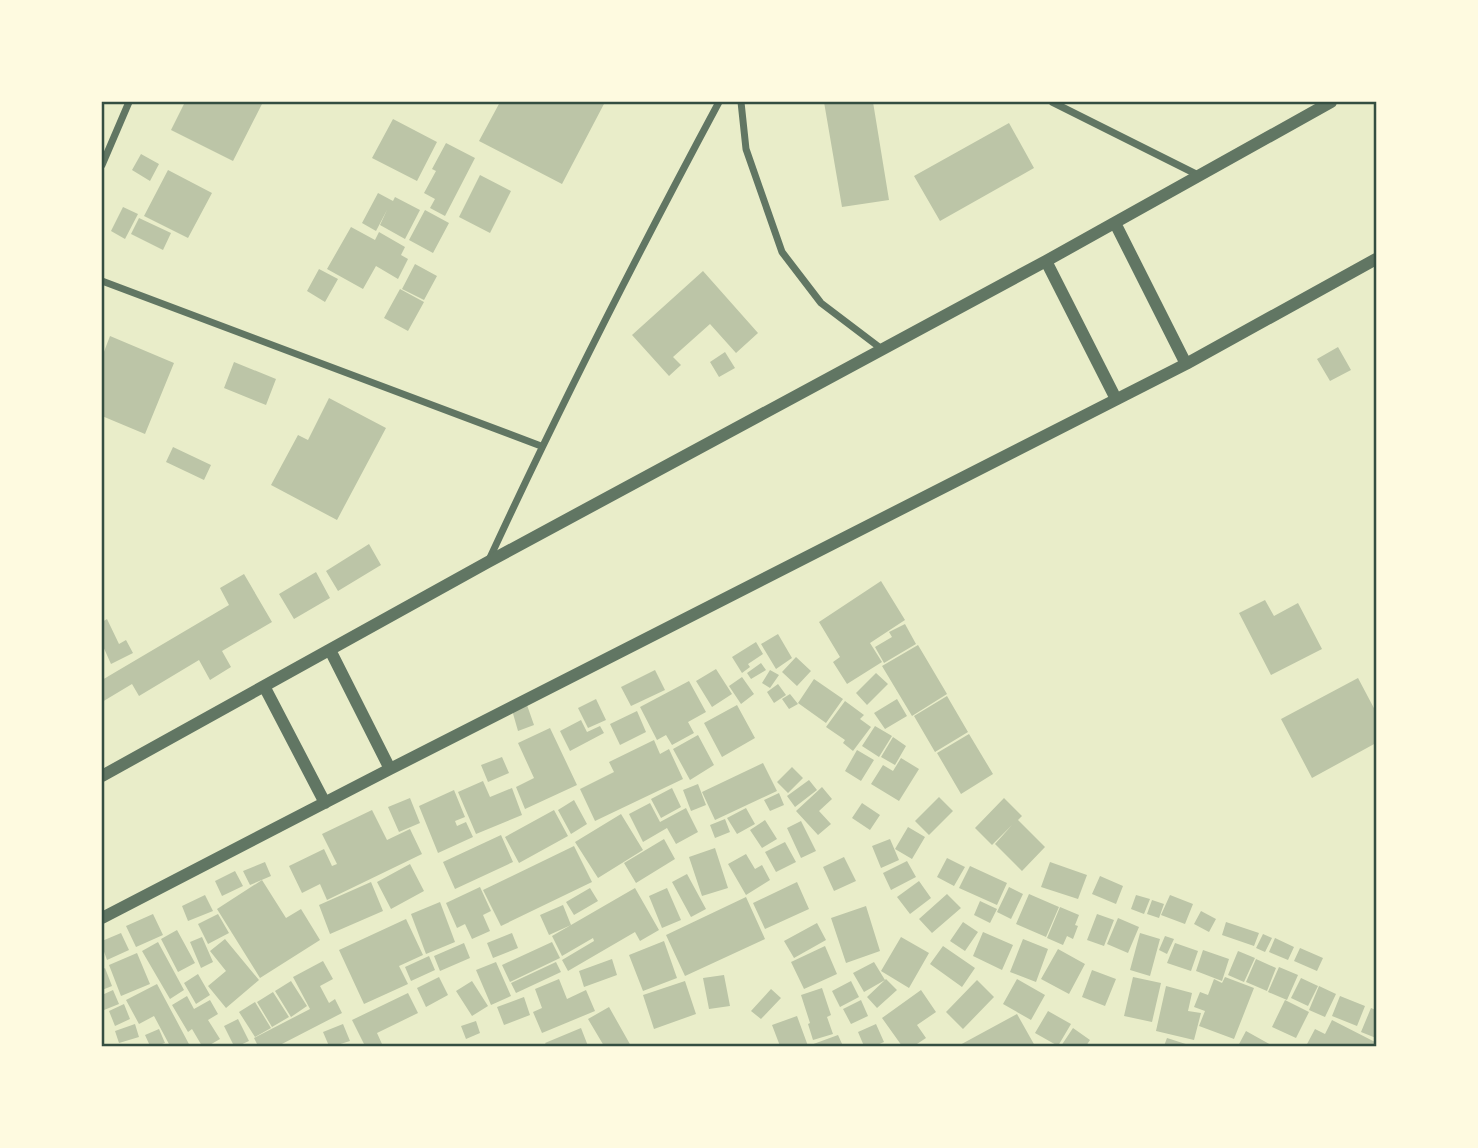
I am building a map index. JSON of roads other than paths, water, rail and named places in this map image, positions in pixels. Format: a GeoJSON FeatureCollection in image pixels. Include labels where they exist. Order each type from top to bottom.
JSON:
{"type":"FeatureCollection","features":[{"type":"Feature","properties":{"kind":"street"},"geometry":{"type":"LineString","coordinates":[[102,165],[129,102]]}},
{"type":"Feature","properties":{"kind":"street"},"geometry":{"type":"LineString","coordinates":[[488,562],[541,446],[636,257],[719,102]]}},
{"type":"Feature","properties":{"kind":"street"},"geometry":{"type":"LineString","coordinates":[[741,102],[746,149],[782,251],[821,303],[883,350]]}},
{"type":"Feature","properties":{"kind":"street"},"geometry":{"type":"LineString","coordinates":[[1052,102],[1200,176]]}},
{"type":"Feature","properties":{"kind":"street"},"geometry":{"type":"LineString","coordinates":[[102,776],[488,562],[1046,261],[1331,102]]}},
{"type":"Feature","properties":{"kind":"street"},"geometry":{"type":"LineString","coordinates":[[1115,223],[1186,363]]}},
{"type":"Feature","properties":{"kind":"street"},"geometry":{"type":"LineString","coordinates":[[102,918],[1186,363],[1377,259]]}},
{"type":"Feature","properties":{"kind":"street"},"geometry":{"type":"LineString","coordinates":[[1046,261],[1116,399]]}},
{"type":"Feature","properties":{"kind":"street"},"geometry":{"type":"LineString","coordinates":[[102,281],[541,446]]}},
{"type":"Feature","properties":{"kind":"street"},"geometry":{"type":"LineString","coordinates":[[330,650],[390,769]]}},
{"type":"Feature","properties":{"kind":"street"},"geometry":{"type":"LineString","coordinates":[[264,686],[325,803]]}}]}
